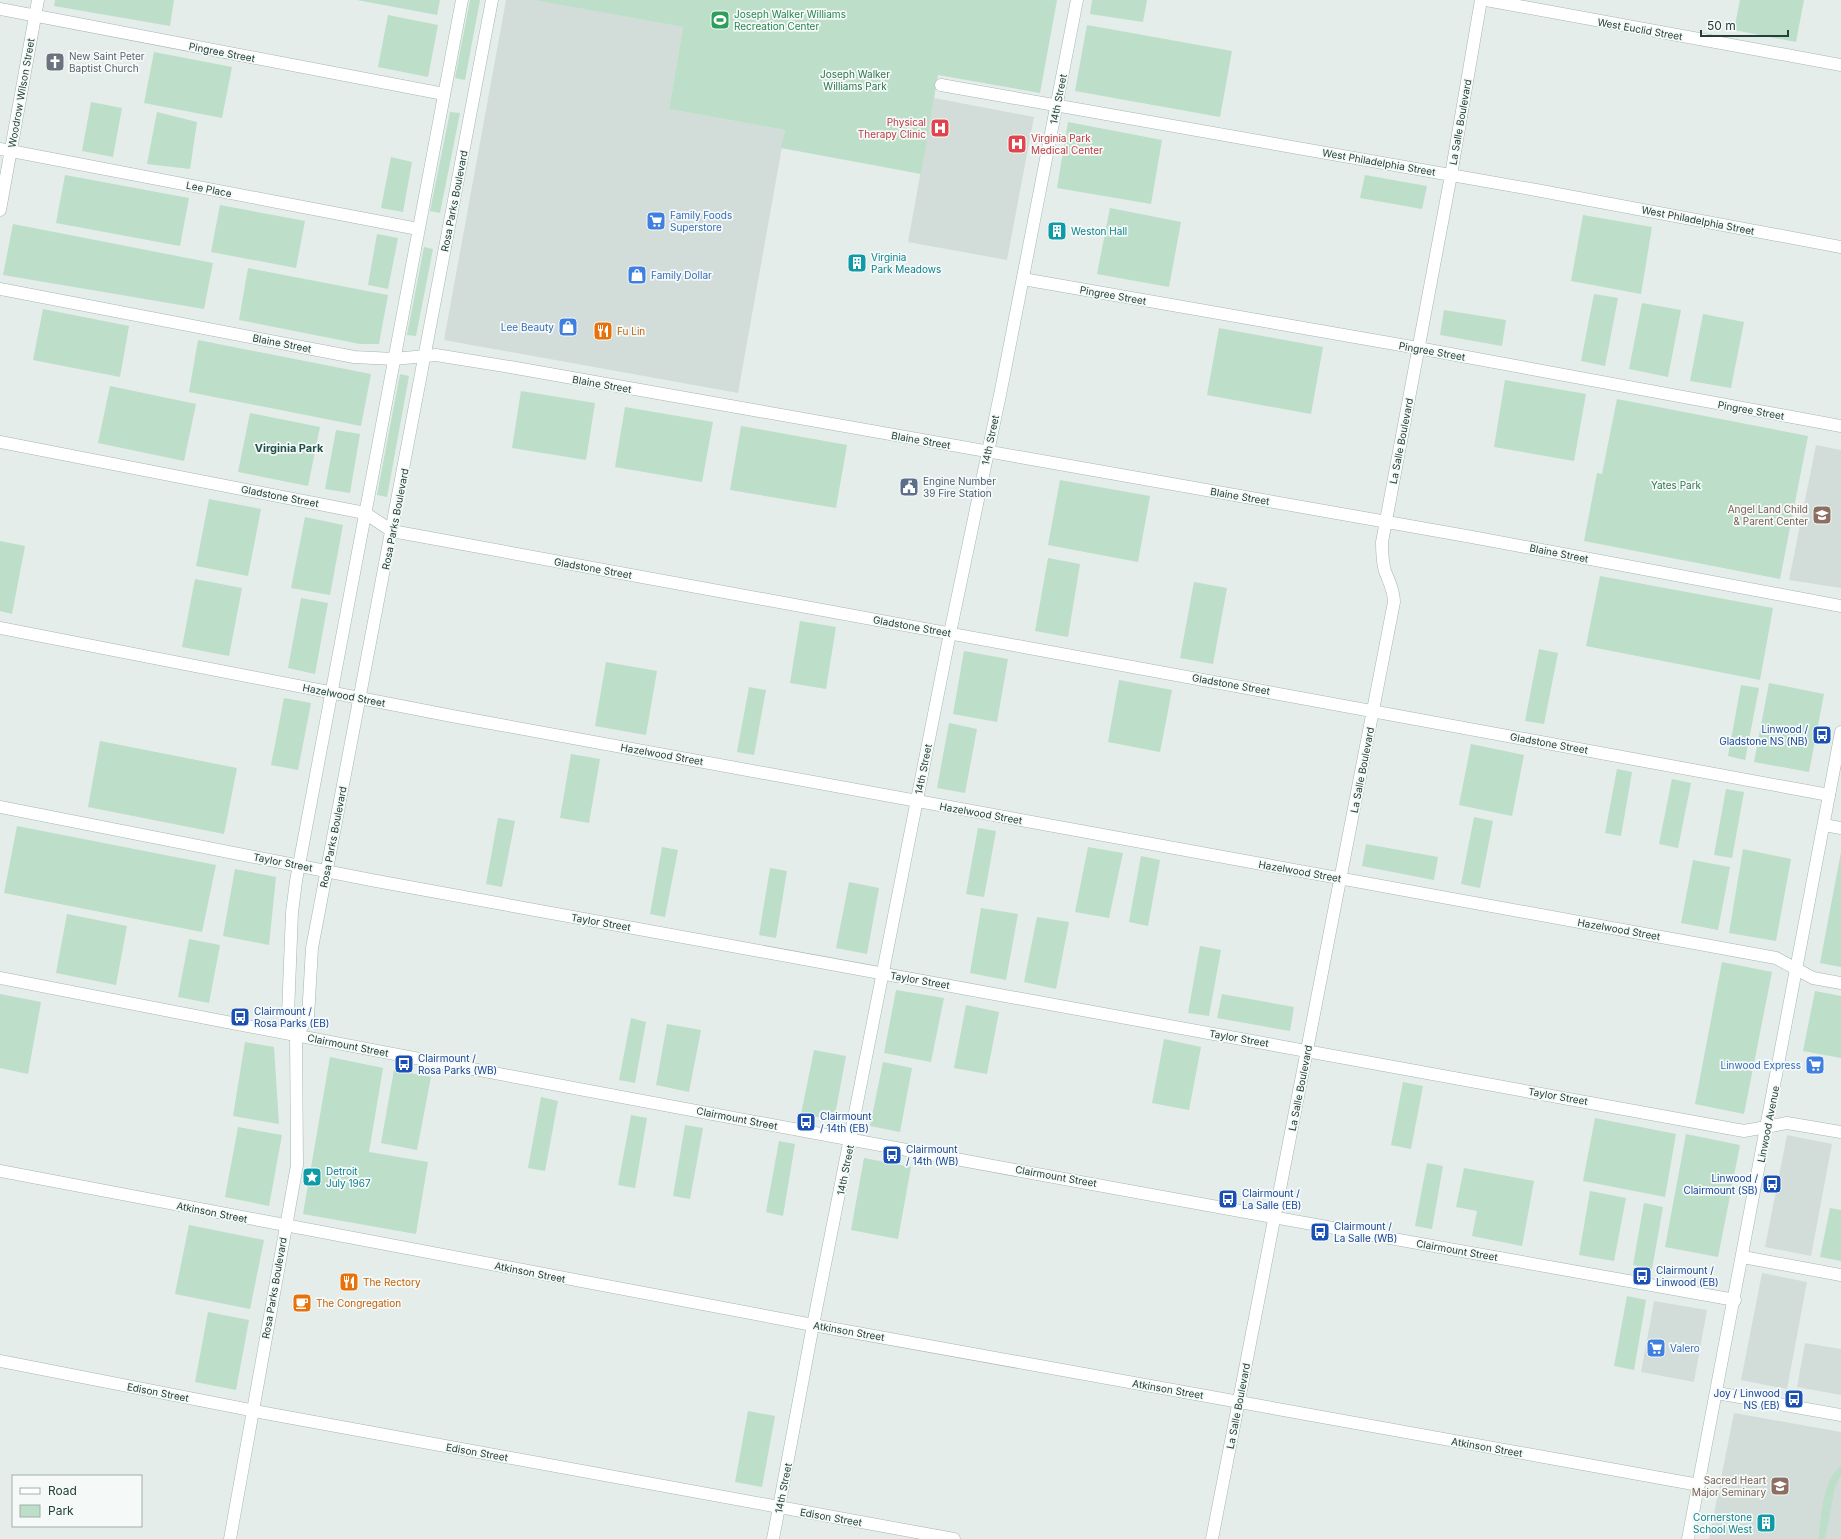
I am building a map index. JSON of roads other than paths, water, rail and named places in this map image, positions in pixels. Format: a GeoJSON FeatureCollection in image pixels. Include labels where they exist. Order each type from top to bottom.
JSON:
{"type":"FeatureCollection","features":[{"type":"Feature","properties":{"kind":"street","name":"Woodrow Wilson Street"},"geometry":{"type":"LineString","coordinates":[[0,210],[6,150],[38,0]]}},
{"type":"Feature","properties":{"kind":"street","name":"Rosa Parks Boulevard"},"geometry":{"type":"LineString","coordinates":[[230,1539],[296,1165],[296,1036],[288,1014],[292,912],[331,693],[462,0]]}},
{"type":"Feature","properties":{"kind":"street","name":"Rosa Parks Boulevard"},"geometry":{"type":"LineString","coordinates":[[296,1036],[308,1017],[312,948],[361,699],[492,0]]}},
{"type":"Feature","properties":{"kind":"street","name":"14th Street"},"geometry":{"type":"LineString","coordinates":[[773,1539],[813,1325],[884,973],[950,633],[1023,279],[1077,0]]}},
{"type":"Feature","properties":{"kind":"street","name":"La Salle Boulevard"},"geometry":{"type":"LineString","coordinates":[[1212,1539],[1394,602],[1393,589],[1385,571],[1382,556],[1382,542],[1451,175],[1481,0]]}},
{"type":"Feature","properties":{"kind":"street","name":"West Euclid Street"},"geometry":{"type":"LineString","coordinates":[[1486,0],[1841,65]]}},
{"type":"Feature","properties":{"kind":"street","name":"Pingree Street"},"geometry":{"type":"LineString","coordinates":[[0,9],[444,94]]}},
{"type":"Feature","properties":{"kind":"street","name":"West Philadelphia Street"},"geometry":{"type":"LineString","coordinates":[[941,85],[1451,175],[1841,247]]}},
{"type":"Feature","properties":{"kind":"street","name":"Lee Place"},"geometry":{"type":"LineString","coordinates":[[6,150],[418,229]]}},
{"type":"Feature","properties":{"kind":"street","name":"Pingree Street"},"geometry":{"type":"LineString","coordinates":[[1023,279],[1418,348],[1841,426]]}},
{"type":"Feature","properties":{"kind":"street","name":"Blaine Street"},"geometry":{"type":"LineString","coordinates":[[0,289],[354,357],[394,359],[436,355],[516,368],[1386,522],[1841,606]]}},
{"type":"Feature","properties":{"kind":"street","name":"Gladstone Street"},"geometry":{"type":"LineString","coordinates":[[0,442],[365,513],[392,531],[1374,710],[1830,795]]}},
{"type":"Feature","properties":{"kind":"street","name":"Hazelwood Street"},"geometry":{"type":"LineString","coordinates":[[0,628],[361,699],[1776,958],[1813,978],[1841,983]]}},
{"type":"Feature","properties":{"kind":"street","name":"Linwood Avenue"},"geometry":{"type":"LineString","coordinates":[[1688,1539],[1743,1257],[1841,732]]}},
{"type":"Feature","properties":{"kind":"street","name":"Taylor Street"},"geometry":{"type":"LineString","coordinates":[[0,807],[299,866],[1744,1131],[1787,1123],[1841,1132]]}},
{"type":"Feature","properties":{"kind":"street"},"geometry":{"type":"LineString","coordinates":[[1824,825],[1841,828]]}},
{"type":"Feature","properties":{"kind":"street","name":"Clairmount Street"},"geometry":{"type":"LineString","coordinates":[[0,978],[296,1036],[1734,1300]]}},
{"type":"Feature","properties":{"kind":"street","name":"Atkinson Street"},"geometry":{"type":"LineString","coordinates":[[0,1171],[813,1325],[1699,1485]]}},
{"type":"Feature","properties":{"kind":"street"},"geometry":{"type":"LineString","coordinates":[[1743,1257],[1841,1275]]}},
{"type":"Feature","properties":{"kind":"street","name":"Edison Street"},"geometry":{"type":"LineString","coordinates":[[0,1361],[253,1410],[954,1539]]}},
{"type":"Feature","properties":{"kind":"street"},"geometry":{"type":"LineString","coordinates":[[1717,1393],[1841,1415]]}},
{"type":"Feature","properties":{"kind":"place","name":"Joseph Walker Williams Recreation Center"},"geometry":{"type":"Point","coordinates":[720,20]}},
{"type":"Feature","properties":{"kind":"place","name":"New Saint Peter Baptist Church"},"geometry":{"type":"Point","coordinates":[55,62]}},
{"type":"Feature","properties":{"kind":"place","name":"Physical Therapy Clinic"},"geometry":{"type":"Point","coordinates":[940,128]}},
{"type":"Feature","properties":{"kind":"place","name":"Virginia Park Medical Center"},"geometry":{"type":"Point","coordinates":[1017,144]}},
{"type":"Feature","properties":{"kind":"place","name":"Family Foods Superstore"},"geometry":{"type":"Point","coordinates":[656,221]}},
{"type":"Feature","properties":{"kind":"place","name":"Weston Hall"},"geometry":{"type":"Point","coordinates":[1057,231]}},
{"type":"Feature","properties":{"kind":"place","name":"Virginia Park Meadows"},"geometry":{"type":"Point","coordinates":[857,263]}},
{"type":"Feature","properties":{"kind":"place","name":"Family Dollar"},"geometry":{"type":"Point","coordinates":[637,275]}},
{"type":"Feature","properties":{"kind":"place","name":"Lee Beauty"},"geometry":{"type":"Point","coordinates":[568,327]}},
{"type":"Feature","properties":{"kind":"place","name":"Fu Lin"},"geometry":{"type":"Point","coordinates":[603,331]}},
{"type":"Feature","properties":{"kind":"place","name":"Engine Number 39 Fire Station"},"geometry":{"type":"Point","coordinates":[909,487]}},
{"type":"Feature","properties":{"kind":"place","name":"Angel Land Child & Parent Center"},"geometry":{"type":"Point","coordinates":[1822,515]}},
{"type":"Feature","properties":{"kind":"place","name":"Linwood / Gladstone NS (NB)"},"geometry":{"type":"Point","coordinates":[1822,735]}},
{"type":"Feature","properties":{"kind":"place","name":"Clairmount / Rosa Parks (EB)"},"geometry":{"type":"Point","coordinates":[240,1017]}},
{"type":"Feature","properties":{"kind":"place","name":"Clairmount / Rosa Parks (WB)"},"geometry":{"type":"Point","coordinates":[404,1064]}},
{"type":"Feature","properties":{"kind":"place","name":"Linwood Express"},"geometry":{"type":"Point","coordinates":[1815,1065]}},
{"type":"Feature","properties":{"kind":"place","name":"Clairmount / 14th (EB)"},"geometry":{"type":"Point","coordinates":[806,1122]}},
{"type":"Feature","properties":{"kind":"place","name":"Clairmount / 14th (WB)"},"geometry":{"type":"Point","coordinates":[892,1155]}},
{"type":"Feature","properties":{"kind":"place","name":"Detroit July 1967"},"geometry":{"type":"Point","coordinates":[312,1177]}},
{"type":"Feature","properties":{"kind":"place","name":"Linwood / Clairmount (SB)"},"geometry":{"type":"Point","coordinates":[1772,1184]}},
{"type":"Feature","properties":{"kind":"place","name":"Clairmount / La Salle (EB)"},"geometry":{"type":"Point","coordinates":[1228,1199]}},
{"type":"Feature","properties":{"kind":"place","name":"Clairmount / La Salle (WB)"},"geometry":{"type":"Point","coordinates":[1320,1232]}},
{"type":"Feature","properties":{"kind":"place","name":"Clairmount / Linwood (EB)"},"geometry":{"type":"Point","coordinates":[1642,1276]}},
{"type":"Feature","properties":{"kind":"place","name":"The Rectory"},"geometry":{"type":"Point","coordinates":[349,1282]}},
{"type":"Feature","properties":{"kind":"place","name":"The Congregation"},"geometry":{"type":"Point","coordinates":[302,1303]}},
{"type":"Feature","properties":{"kind":"place","name":"Valero"},"geometry":{"type":"Point","coordinates":[1656,1348]}},
{"type":"Feature","properties":{"kind":"place","name":"Joy / Linwood NS (EB)"},"geometry":{"type":"Point","coordinates":[1794,1399]}},
{"type":"Feature","properties":{"kind":"place","name":"Sacred Heart Major Seminary"},"geometry":{"type":"Point","coordinates":[1780,1486]}},
{"type":"Feature","properties":{"kind":"place","name":"Cornerstone School West"},"geometry":{"type":"Point","coordinates":[1766,1523]}},
{"type":"Feature","properties":{"kind":"district","name":"Virginia Park"},"geometry":{"type":"Point","coordinates":[289,448]}},
{"type":"Feature","properties":{"kind":"park label","name":"Joseph Walker Williams Park"},"geometry":{"type":"Point","coordinates":[855,80]}},
{"type":"Feature","properties":{"kind":"park label","name":"Yates Park"},"geometry":{"type":"Point","coordinates":[1676,485]}}]}
